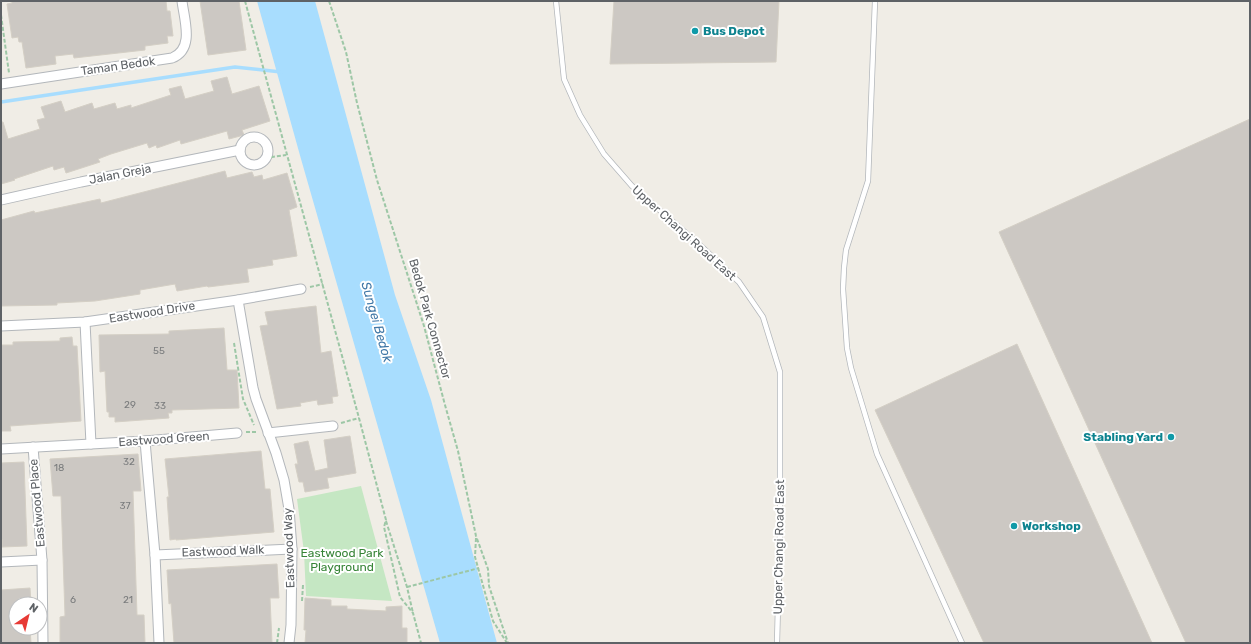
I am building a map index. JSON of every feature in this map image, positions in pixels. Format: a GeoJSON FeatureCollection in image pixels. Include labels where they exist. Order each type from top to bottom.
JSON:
{"type":"FeatureCollection","features":[{"type":"Feature","properties":{"kind":"street","name":"Taman Bedok"},"geometry":{"type":"LineString","coordinates":[[1,83],[165,60],[177,56],[183,49],[187,33],[182,1]]}},
{"type":"Feature","properties":{"kind":"street"},"geometry":{"type":"LineString","coordinates":[[256,137],[261,139],[267,146],[267,154],[265,158],[258,164],[249,164],[242,158],[240,150],[241,145],[247,138],[256,137]]}},
{"type":"Feature","properties":{"kind":"street","name":"Jalan Greja"},"geometry":{"type":"LineString","coordinates":[[1,200],[81,182],[240,150]]}},
{"type":"Feature","properties":{"kind":"street","name":"Eastwood Drive"},"geometry":{"type":"LineString","coordinates":[[1,326],[85,322],[238,300],[301,289]]}},
{"type":"Feature","properties":{"kind":"street","name":"Eastwood Way"},"geometry":{"type":"LineString","coordinates":[[238,300],[253,388],[276,452],[284,480],[291,524],[291,626],[289,643]]}},
{"type":"Feature","properties":{"kind":"street"},"geometry":{"type":"LineString","coordinates":[[85,322],[91,444]]}},
{"type":"Feature","properties":{"kind":"street"},"geometry":{"type":"LineString","coordinates":[[268,433],[333,426]]}},
{"type":"Feature","properties":{"kind":"street","name":"Eastwood Green"},"geometry":{"type":"LineString","coordinates":[[1,449],[145,441],[237,433]]}},
{"type":"Feature","properties":{"kind":"street"},"geometry":{"type":"LineString","coordinates":[[145,441],[155,555],[159,643]]}},
{"type":"Feature","properties":{"kind":"street","name":"Eastwood Place"},"geometry":{"type":"LineString","coordinates":[[33,447],[42,560],[43,643]]}},
{"type":"Feature","properties":{"kind":"street","name":"Eastwood Walk"},"geometry":{"type":"LineString","coordinates":[[155,555],[292,549]]}},
{"type":"Feature","properties":{"kind":"street","name":"Eastwood Place"},"geometry":{"type":"LineString","coordinates":[[1,562],[42,560]]}},
{"type":"Feature","properties":{"kind":"lane","name":"Upper Changi Road East"},"geometry":{"type":"LineString","coordinates":[[556,1],[564,79],[580,115],[604,154],[632,186],[702,247],[739,282],[763,317],[780,372],[780,531],[777,643]]}},
{"type":"Feature","properties":{"kind":"lane"},"geometry":{"type":"LineString","coordinates":[[874,1],[874,56],[868,181],[846,250],[844,268],[843,296],[847,348],[851,368],[877,454],[962,643]]}},
{"type":"Feature","properties":{"kind":"path"},"geometry":{"type":"LineString","coordinates":[[245,1],[386,520],[407,587],[421,643]]}},
{"type":"Feature","properties":{"kind":"path","name":"Bedok Park Connector"},"geometry":{"type":"LineString","coordinates":[[329,1],[346,52],[357,103],[377,180],[424,326],[458,451],[476,536],[488,569],[489,586],[507,643]]}},
{"type":"Feature","properties":{"kind":"path"},"geometry":{"type":"LineString","coordinates":[[1,15],[10,76]]}},
{"type":"Feature","properties":{"kind":"path"},"geometry":{"type":"LineString","coordinates":[[265,158],[286,154]]}},
{"type":"Feature","properties":{"kind":"path"},"geometry":{"type":"LineString","coordinates":[[301,289],[323,284]]}},
{"type":"Feature","properties":{"kind":"path"},"geometry":{"type":"LineString","coordinates":[[233,338],[243,399],[259,439]]}},
{"type":"Feature","properties":{"kind":"path"},"geometry":{"type":"LineString","coordinates":[[333,426],[359,418]]}},
{"type":"Feature","properties":{"kind":"path"},"geometry":{"type":"LineString","coordinates":[[386,520],[384,527],[400,597],[413,614]]}},
{"type":"Feature","properties":{"kind":"path","name":"Bedok Park Connector"},"geometry":{"type":"LineString","coordinates":[[476,536],[475,556],[493,621],[507,643]]}},
{"type":"Feature","properties":{"kind":"path"},"geometry":{"type":"LineString","coordinates":[[407,587],[479,568]]}},
{"type":"Feature","properties":{"kind":"path"},"geometry":{"type":"LineString","coordinates":[[277,643],[280,628]]}},
{"type":"Feature","properties":{"kind":"green space","name":"Eastwood Park Playground"},"geometry":{"type":"Polygon","coordinates":[[[361,486],[392,601],[306,596],[304,552],[297,499],[361,486]]]}},
{"type":"Feature","properties":{"kind":"water","name":"Sungei Bedok"},"geometry":{"type":"Polygon","coordinates":[[[257,1],[315,1],[395,295],[431,400],[497,643],[440,643],[257,1]]]}},
{"type":"Feature","properties":{"kind":"building"},"geometry":{"type":"Polygon","coordinates":[[[12,1],[166,1],[167,11],[170,11],[173,36],[167,36],[168,43],[145,46],[145,50],[74,58],[73,54],[55,56],[56,64],[26,68],[22,42],[19,42],[18,37],[12,38],[7,4],[12,3],[12,1]]]}},
{"type":"Feature","properties":{"kind":"building"},"geometry":{"type":"Polygon","coordinates":[[[200,1],[239,1],[246,50],[208,55],[200,1]]]}},
{"type":"Feature","properties":{"kind":"building","name":"Bus Depot"},"geometry":{"type":"Polygon","coordinates":[[[614,1],[779,1],[776,62],[610,64],[614,1]]]}},
{"type":"Feature","properties":{"kind":"building"},"geometry":{"type":"Polygon","coordinates":[[[227,77],[232,94],[259,86],[270,121],[242,130],[244,135],[229,139],[227,131],[181,144],[180,140],[157,148],[156,145],[149,148],[147,143],[111,154],[98,159],[100,162],[66,173],[64,167],[54,170],[53,166],[1,184],[1,122],[3,122],[8,139],[40,129],[37,120],[45,118],[41,107],[61,101],[65,112],[92,103],[94,109],[115,103],[117,109],[131,105],[131,108],[171,95],[169,89],[181,86],[185,99],[214,91],[211,81],[227,77]]]}},
{"type":"Feature","properties":{"kind":"building","name":"Stabling Yard"},"geometry":{"type":"Polygon","coordinates":[[[1250,119],[1250,643],[1186,643],[999,232],[1250,119]]]}},
{"type":"Feature","properties":{"kind":"building"},"geometry":{"type":"Polygon","coordinates":[[[225,171],[227,178],[252,172],[254,177],[262,175],[263,180],[287,173],[297,207],[289,210],[297,256],[272,260],[273,265],[247,269],[249,282],[207,286],[177,291],[175,284],[140,290],[140,294],[95,301],[57,303],[57,305],[1,306],[1,220],[34,211],[35,213],[100,199],[101,203],[225,171]]]}},
{"type":"Feature","properties":{"kind":"building"},"geometry":{"type":"Polygon","coordinates":[[[316,306],[321,353],[331,351],[338,396],[332,397],[333,403],[318,405],[317,400],[300,403],[301,406],[277,409],[260,326],[268,325],[265,312],[316,306]]]}},
{"type":"Feature","properties":{"kind":"building"},"geometry":{"type":"Polygon","coordinates":[[[224,328],[227,370],[237,370],[239,408],[172,410],[172,413],[168,413],[169,418],[115,422],[115,417],[109,417],[109,412],[107,412],[105,371],[100,372],[99,335],[169,334],[169,331],[224,328]]]}},
{"type":"Feature","properties":{"kind":"building"},"geometry":{"type":"Polygon","coordinates":[[[72,337],[73,346],[77,346],[81,421],[10,426],[11,431],[1,431],[1,345],[13,345],[13,342],[60,341],[60,338],[72,337]]]}},
{"type":"Feature","properties":{"kind":"building","name":"Workshop"},"geometry":{"type":"Polygon","coordinates":[[[1017,344],[1152,643],[984,643],[875,410],[1017,344]]]}},
{"type":"Feature","properties":{"kind":"building"},"geometry":{"type":"Polygon","coordinates":[[[350,436],[356,473],[327,478],[329,488],[305,492],[303,482],[299,482],[295,464],[298,464],[294,444],[308,441],[315,471],[328,468],[324,440],[350,436]]]}},
{"type":"Feature","properties":{"kind":"building"},"geometry":{"type":"Polygon","coordinates":[[[261,451],[265,489],[270,489],[274,532],[170,540],[167,497],[169,497],[165,459],[261,451]]]}},
{"type":"Feature","properties":{"kind":"building"},"geometry":{"type":"Polygon","coordinates":[[[138,454],[141,491],[133,491],[137,615],[144,615],[145,643],[60,643],[60,617],[65,616],[61,496],[53,496],[50,459],[138,454]]]}},
{"type":"Feature","properties":{"kind":"building"},"geometry":{"type":"Polygon","coordinates":[[[24,462],[27,546],[2,547],[1,463],[24,462]]]}},
{"type":"Feature","properties":{"kind":"building"},"geometry":{"type":"Polygon","coordinates":[[[277,564],[279,598],[270,598],[272,643],[174,643],[171,603],[169,604],[167,570],[277,564]]]}},
{"type":"Feature","properties":{"kind":"building"},"geometry":{"type":"Polygon","coordinates":[[[30,588],[30,596],[8,596],[8,636],[31,636],[31,643],[1,643],[1,590],[30,588]]]}},
{"type":"Feature","properties":{"kind":"building"},"geometry":{"type":"Polygon","coordinates":[[[305,598],[331,600],[331,606],[347,606],[347,609],[386,611],[386,607],[402,606],[402,628],[407,628],[407,643],[305,643],[305,598]]]}},
{"type":"Feature","properties":{"kind":"waterway"},"geometry":{"type":"LineString","coordinates":[[1,102],[235,67],[281,72]]}},
{"type":"Feature","properties":{"kind":"place","name":"Bus Depot"},"geometry":{"type":"Point","coordinates":[695,31]}},
{"type":"Feature","properties":{"kind":"place","name":"Stabling Yard"},"geometry":{"type":"Point","coordinates":[1171,437]}},
{"type":"Feature","properties":{"kind":"place","name":"Workshop"},"geometry":{"type":"Point","coordinates":[1014,526]}}]}
